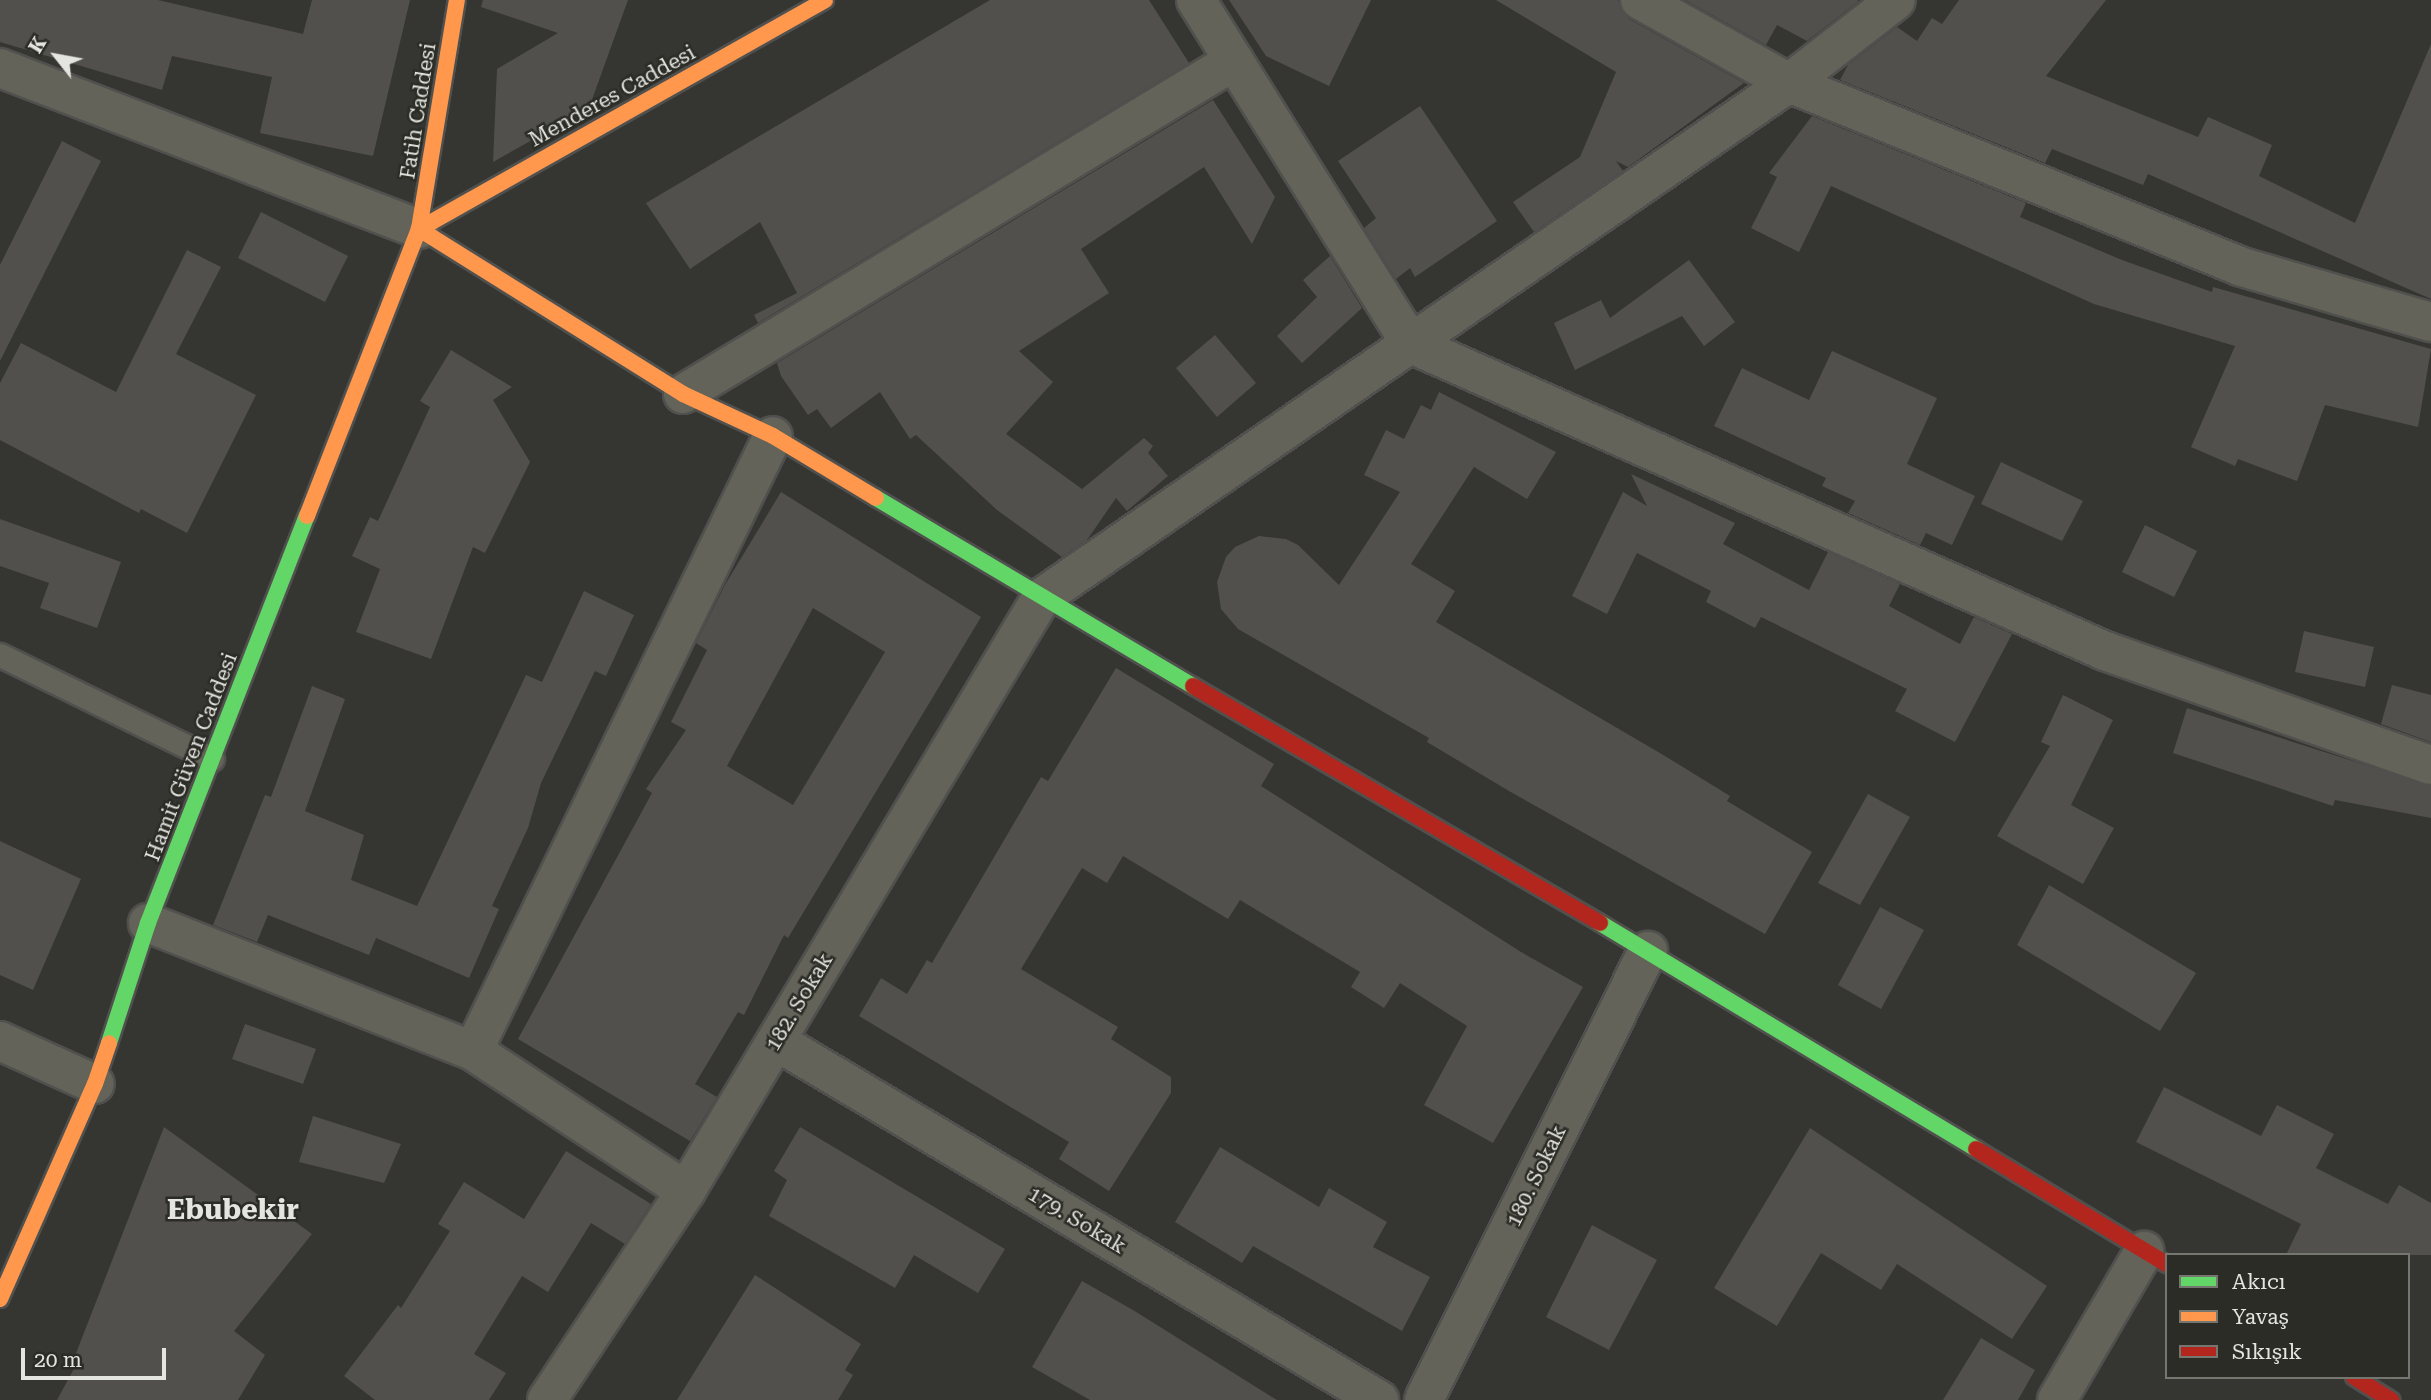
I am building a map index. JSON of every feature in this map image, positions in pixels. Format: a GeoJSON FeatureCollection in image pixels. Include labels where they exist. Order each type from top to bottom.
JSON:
{"type":"FeatureCollection","features":[{"type":"Feature","properties":{"kind":"street","name":"Fatih Caddesi"},"geometry":{"type":"LineString","coordinates":[[419,229],[457,0]]}},
{"type":"Feature","properties":{"kind":"street","name":"Menderes Caddesi"},"geometry":{"type":"LineString","coordinates":[[419,229],[825,0]]}},
{"type":"Feature","properties":{"kind":"street"},"geometry":{"type":"LineString","coordinates":[[1196,0],[1411,344],[2105,651],[2431,765]]}},
{"type":"Feature","properties":{"kind":"street"},"geometry":{"type":"LineString","coordinates":[[1640,0],[1789,83],[2239,267],[2431,322]]}},
{"type":"Feature","properties":{"kind":"street"},"geometry":{"type":"LineString","coordinates":[[1041,598],[1789,83],[1896,0]]}},
{"type":"Feature","properties":{"kind":"street"},"geometry":{"type":"LineString","coordinates":[[683,394],[1234,61]]}},
{"type":"Feature","properties":{"kind":"street"},"geometry":{"type":"LineString","coordinates":[[0,68],[419,229],[683,394],[773,436],[1041,598],[1648,951],[2155,1258],[2057,1400]]}},
{"type":"Feature","properties":{"kind":"street","name":"Hamit Güven Caddesi"},"geometry":{"type":"LineString","coordinates":[[0,1299],[96,1084],[148,923],[419,229]]}},
{"type":"Feature","properties":{"kind":"street"},"geometry":{"type":"LineString","coordinates":[[473,1052],[773,436]]}},
{"type":"Feature","properties":{"kind":"street","name":"182. Sokak"},"geometry":{"type":"LineString","coordinates":[[547,1400],[686,1191],[1041,598]]}},
{"type":"Feature","properties":{"kind":"street"},"geometry":{"type":"LineString","coordinates":[[148,923],[473,1052],[686,1191]]}},
{"type":"Feature","properties":{"kind":"street","name":"180. Sokak"},"geometry":{"type":"LineString","coordinates":[[1424,1400],[1648,951]]}},
{"type":"Feature","properties":{"kind":"street"},"geometry":{"type":"LineString","coordinates":[[0,1041],[96,1084]]}},
{"type":"Feature","properties":{"kind":"street","name":"179. Sokak"},"geometry":{"type":"LineString","coordinates":[[776,1041],[1379,1400]]}},
{"type":"Feature","properties":{"kind":"street"},"geometry":{"type":"LineString","coordinates":[[2357,1379],[2391,1400]]}},
{"type":"Feature","properties":{"kind":"lane"},"geometry":{"type":"LineString","coordinates":[[0,655],[212,759]]}},
{"type":"Feature","properties":{"kind":"building"},"geometry":{"type":"Polygon","coordinates":[[[0,0],[158,0],[303,34],[312,0],[410,0],[373,156],[260,133],[272,77],[172,56],[162,90],[0,42],[0,0]]]}},
{"type":"Feature","properties":{"kind":"building"},"geometry":{"type":"Polygon","coordinates":[[[483,0],[628,0],[589,108],[493,162],[497,69],[558,33],[481,7],[483,0]]]}},
{"type":"Feature","properties":{"kind":"building"},"geometry":{"type":"Polygon","coordinates":[[[990,0],[1149,0],[1189,63],[758,323],[754,315],[797,293],[760,222],[690,269],[646,203],[990,0]]]}},
{"type":"Feature","properties":{"kind":"building"},"geometry":{"type":"Polygon","coordinates":[[[1229,0],[1371,0],[1329,86],[1266,56],[1229,0]]]}},
{"type":"Feature","properties":{"kind":"building"},"geometry":{"type":"Polygon","coordinates":[[[1496,0],[1618,0],[1629,19],[1744,83],[1628,167],[1616,161],[1623,171],[1534,232],[1513,202],[1580,157],[1616,72],[1496,0]]]}},
{"type":"Feature","properties":{"kind":"building"},"geometry":{"type":"Polygon","coordinates":[[[1685,0],[1859,1],[1807,41],[1777,25],[1766,45],[1685,0]]]}},
{"type":"Feature","properties":{"kind":"building"},"geometry":{"type":"Polygon","coordinates":[[[1959,0],[2106,0],[2046,76],[2198,137],[2208,117],[2272,145],[2259,176],[2355,223],[2431,44],[2431,299],[2148,174],[2143,185],[2052,149],[2045,163],[1840,80],[1848,65],[1897,27],[1917,41],[1932,18],[1942,24],[1959,0]]]}},
{"type":"Feature","properties":{"kind":"building"},"geometry":{"type":"Polygon","coordinates":[[[1213,100],[1275,197],[1252,244],[1204,167],[1081,249],[1109,293],[1019,351],[1053,382],[1006,434],[1082,489],[1144,438],[1153,446],[1148,453],[1168,476],[1127,511],[1116,498],[1087,540],[1062,557],[997,510],[916,435],[910,439],[880,392],[831,428],[817,409],[808,415],[781,376],[777,363],[1213,100]]]}},
{"type":"Feature","properties":{"kind":"building"},"geometry":{"type":"Polygon","coordinates":[[[1420,106],[1497,221],[1415,277],[1410,268],[1396,279],[1364,228],[1376,218],[1338,161],[1420,106]]]}},
{"type":"Feature","properties":{"kind":"building"},"geometry":{"type":"Polygon","coordinates":[[[1812,116],[2026,203],[2020,217],[2122,260],[2212,292],[2213,287],[2431,349],[2418,427],[2325,405],[2297,481],[2238,459],[2235,466],[2191,447],[2235,346],[2094,304],[1831,186],[1799,252],[1751,228],[1777,177],[1769,173],[1812,116]]]}},
{"type":"Feature","properties":{"kind":"building"},"geometry":{"type":"Polygon","coordinates":[[[62,141],[101,161],[0,361],[0,265],[62,141]]]}},
{"type":"Feature","properties":{"kind":"building"},"geometry":{"type":"Polygon","coordinates":[[[261,212],[348,256],[325,302],[238,258],[261,212]]]}},
{"type":"Feature","properties":{"kind":"building"},"geometry":{"type":"Polygon","coordinates":[[[187,250],[221,267],[176,354],[256,395],[187,533],[141,509],[139,513],[0,440],[0,383],[21,343],[116,392],[187,250]]]}},
{"type":"Feature","properties":{"kind":"building"},"geometry":{"type":"Polygon","coordinates":[[[1330,256],[1362,308],[1302,363],[1277,336],[1317,297],[1303,280],[1330,256]]]}},
{"type":"Feature","properties":{"kind":"building"},"geometry":{"type":"Polygon","coordinates":[[[1689,260],[1735,322],[1704,346],[1682,316],[1575,370],[1554,323],[1601,300],[1610,318],[1689,260]]]}},
{"type":"Feature","properties":{"kind":"building"},"geometry":{"type":"Polygon","coordinates":[[[1215,335],[1256,383],[1217,417],[1176,368],[1215,335]]]}},
{"type":"Feature","properties":{"kind":"building"},"geometry":{"type":"Polygon","coordinates":[[[451,350],[512,387],[493,400],[530,462],[485,553],[473,547],[431,659],[356,632],[380,569],[352,556],[370,517],[378,521],[430,407],[420,401],[451,350]]]}},
{"type":"Feature","properties":{"kind":"building"},"geometry":{"type":"Polygon","coordinates":[[[1832,351],[1937,398],[1907,464],[1975,496],[1952,545],[1926,533],[1920,545],[1848,513],[1855,501],[1822,486],[1826,478],[1714,426],[1742,368],[1809,400],[1832,351]]]}},
{"type":"Feature","properties":{"kind":"building"},"geometry":{"type":"Polygon","coordinates":[[[1439,392],[1556,452],[1527,499],[1474,467],[1411,564],[1455,591],[1436,622],[1665,756],[1730,796],[1727,801],[1812,852],[1765,934],[1509,791],[1427,742],[1429,738],[1238,629],[1221,609],[1217,582],[1226,557],[1235,547],[1259,536],[1286,539],[1298,545],[1339,585],[1400,492],[1364,475],[1386,430],[1404,439],[1421,405],[1431,410],[1439,392]]]}},
{"type":"Feature","properties":{"kind":"building"},"geometry":{"type":"Polygon","coordinates":[[[2001,462],[2083,501],[2062,541],[1981,504],[2001,462]]]}},
{"type":"Feature","properties":{"kind":"building"},"geometry":{"type":"Polygon","coordinates":[[[1631,474],[1735,523],[1723,544],[1809,590],[1828,552],[1900,584],[1889,606],[1960,644],[1974,617],[2012,634],[1955,742],[1895,711],[1907,689],[1761,617],[1755,628],[1706,602],[1711,591],[1637,553],[1607,614],[1572,596],[1623,492],[1647,506],[1631,474]]]}},
{"type":"Feature","properties":{"kind":"building"},"geometry":{"type":"Polygon","coordinates":[[[781,492],[981,617],[788,938],[784,935],[744,1015],[738,1012],[695,1084],[717,1097],[690,1141],[518,1039],[652,793],[646,789],[686,730],[671,722],[707,650],[696,643],[726,583],[781,492]],[[813,608],[727,766],[793,805],[885,652],[813,608]]]}},
{"type":"Feature","properties":{"kind":"building"},"geometry":{"type":"Polygon","coordinates":[[[0,519],[121,562],[97,628],[40,608],[49,583],[0,566],[0,519]]]}},
{"type":"Feature","properties":{"kind":"building"},"geometry":{"type":"Polygon","coordinates":[[[2145,525],[2197,551],[2174,597],[2122,572],[2145,525]]]}},
{"type":"Feature","properties":{"kind":"building"},"geometry":{"type":"Polygon","coordinates":[[[584,591],[634,615],[606,676],[595,671],[541,783],[528,828],[492,906],[499,909],[469,978],[376,938],[369,955],[268,915],[257,942],[213,925],[265,795],[271,797],[312,686],[345,699],[305,811],[364,835],[351,880],[417,906],[526,675],[542,682],[584,591]]]}},
{"type":"Feature","properties":{"kind":"building"},"geometry":{"type":"Polygon","coordinates":[[[2304,631],[2374,647],[2365,687],[2295,672],[2304,631]]]}},
{"type":"Feature","properties":{"kind":"building"},"geometry":{"type":"Polygon","coordinates":[[[1116,668],[1274,764],[1261,786],[1521,952],[1583,987],[1493,1143],[1424,1105],[1467,1026],[1400,983],[1384,1008],[1351,987],[1360,972],[1240,900],[1228,919],[1123,856],[1107,883],[1082,868],[1021,969],[1118,1027],[1111,1039],[1171,1077],[1171,1093],[1109,1191],[1059,1159],[1069,1142],[859,1016],[881,978],[907,994],[927,960],[932,963],[1041,777],[1048,781],[1116,668]]]}},
{"type":"Feature","properties":{"kind":"building"},"geometry":{"type":"Polygon","coordinates":[[[2392,685],[2431,695],[2431,742],[2381,724],[2392,685]]]}},
{"type":"Feature","properties":{"kind":"building"},"geometry":{"type":"Polygon","coordinates":[[[2063,695],[2113,720],[2071,805],[2114,828],[2083,884],[1997,836],[2050,746],[2041,742],[2063,695]]]}},
{"type":"Feature","properties":{"kind":"building"},"geometry":{"type":"Polygon","coordinates":[[[2187,708],[2431,786],[2431,818],[2335,800],[2333,806],[2173,753],[2187,708]]]}},
{"type":"Feature","properties":{"kind":"building"},"geometry":{"type":"Polygon","coordinates":[[[1868,794],[1910,817],[1860,905],[1818,883],[1868,794]]]}},
{"type":"Feature","properties":{"kind":"building"},"geometry":{"type":"Polygon","coordinates":[[[0,841],[81,879],[33,990],[0,975],[0,841]]]}},
{"type":"Feature","properties":{"kind":"building"},"geometry":{"type":"Polygon","coordinates":[[[2049,885],[2196,973],[2160,1031],[2017,945],[2049,885]]]}},
{"type":"Feature","properties":{"kind":"building"},"geometry":{"type":"Polygon","coordinates":[[[1880,907],[1924,930],[1881,1009],[1838,985],[1880,907]]]}},
{"type":"Feature","properties":{"kind":"building"},"geometry":{"type":"Polygon","coordinates":[[[245,1024],[316,1049],[303,1084],[232,1059],[245,1024]]]}},
{"type":"Feature","properties":{"kind":"building"},"geometry":{"type":"Polygon","coordinates":[[[2164,1087],[2261,1136],[2277,1105],[2334,1134],[2316,1168],[2388,1204],[2399,1185],[2431,1203],[2431,1255],[2287,1253],[2301,1224],[2136,1142],[2164,1087]]]}},
{"type":"Feature","properties":{"kind":"building"},"geometry":{"type":"Polygon","coordinates":[[[313,1116],[401,1144],[384,1183],[299,1162],[313,1116]]]}},
{"type":"Feature","properties":{"kind":"building"},"geometry":{"type":"Polygon","coordinates":[[[164,1127],[312,1234],[234,1331],[265,1355],[238,1400],[57,1400],[77,1363],[73,1361],[164,1127]]]}},
{"type":"Feature","properties":{"kind":"building"},"geometry":{"type":"Polygon","coordinates":[[[800,1127],[1005,1249],[978,1293],[914,1255],[895,1288],[769,1216],[787,1180],[774,1171],[800,1127]]]}},
{"type":"Feature","properties":{"kind":"building"},"geometry":{"type":"Polygon","coordinates":[[[1810,1128],[2047,1286],[2012,1339],[1897,1264],[1881,1290],[1821,1253],[1777,1326],[1714,1288],[1810,1128]]]}},
{"type":"Feature","properties":{"kind":"building"},"geometry":{"type":"Polygon","coordinates":[[[1220,1147],[1319,1207],[1329,1188],[1387,1222],[1373,1247],[1430,1277],[1402,1331],[1253,1246],[1242,1263],[1175,1222],[1220,1147]]]}},
{"type":"Feature","properties":{"kind":"building"},"geometry":{"type":"Polygon","coordinates":[[[566,1151],[651,1204],[625,1244],[591,1223],[548,1292],[522,1276],[474,1354],[506,1373],[489,1400],[375,1400],[344,1376],[398,1305],[401,1308],[450,1231],[438,1224],[464,1182],[524,1219],[566,1151]]]}},
{"type":"Feature","properties":{"kind":"building"},"geometry":{"type":"Polygon","coordinates":[[[1592,1225],[1657,1260],[1609,1350],[1546,1317],[1592,1225]]]}},
{"type":"Feature","properties":{"kind":"building"},"geometry":{"type":"Polygon","coordinates":[[[755,1275],[861,1344],[845,1370],[853,1375],[838,1400],[677,1400],[755,1275]]]}},
{"type":"Feature","properties":{"kind":"building"},"geometry":{"type":"Polygon","coordinates":[[[1082,1281],[1277,1400],[1090,1400],[1032,1367],[1082,1281]]]}},
{"type":"Feature","properties":{"kind":"building"},"geometry":{"type":"Polygon","coordinates":[[[1981,1338],[2035,1370],[2018,1400],[1943,1400],[1981,1338]]]}},
{"type":"Feature","properties":{"kind":"traffic: fast"},"geometry":{"type":"LineString","coordinates":[[876,498],[1193,686]]}},
{"type":"Feature","properties":{"kind":"traffic: fast"},"geometry":{"type":"LineString","coordinates":[[109,1043],[148,923],[307,516]]}},
{"type":"Feature","properties":{"kind":"traffic: fast"},"geometry":{"type":"LineString","coordinates":[[1600,923],[1976,1149]]}},
{"type":"Feature","properties":{"kind":"traffic: slow"},"geometry":{"type":"LineString","coordinates":[[307,516],[419,229],[457,0]]}},
{"type":"Feature","properties":{"kind":"traffic: slow"},"geometry":{"type":"LineString","coordinates":[[419,229],[825,0]]}},
{"type":"Feature","properties":{"kind":"traffic: slow"},"geometry":{"type":"LineString","coordinates":[[419,229],[683,394],[773,436],[876,498]]}},
{"type":"Feature","properties":{"kind":"traffic: slow"},"geometry":{"type":"LineString","coordinates":[[0,1299],[95,1084],[109,1043]]}},
{"type":"Feature","properties":{"kind":"traffic: jam"},"geometry":{"type":"LineString","coordinates":[[1193,686],[1600,923]]}},
{"type":"Feature","properties":{"kind":"traffic: jam"},"geometry":{"type":"LineString","coordinates":[[1976,1149],[2165,1263]]}},
{"type":"Feature","properties":{"kind":"traffic: jam"},"geometry":{"type":"LineString","coordinates":[[2357,1379],[2391,1400]]}},
{"type":"Feature","properties":{"kind":"district","name":"Ebubekir"},"geometry":{"type":"Point","coordinates":[233,1210]}}]}
